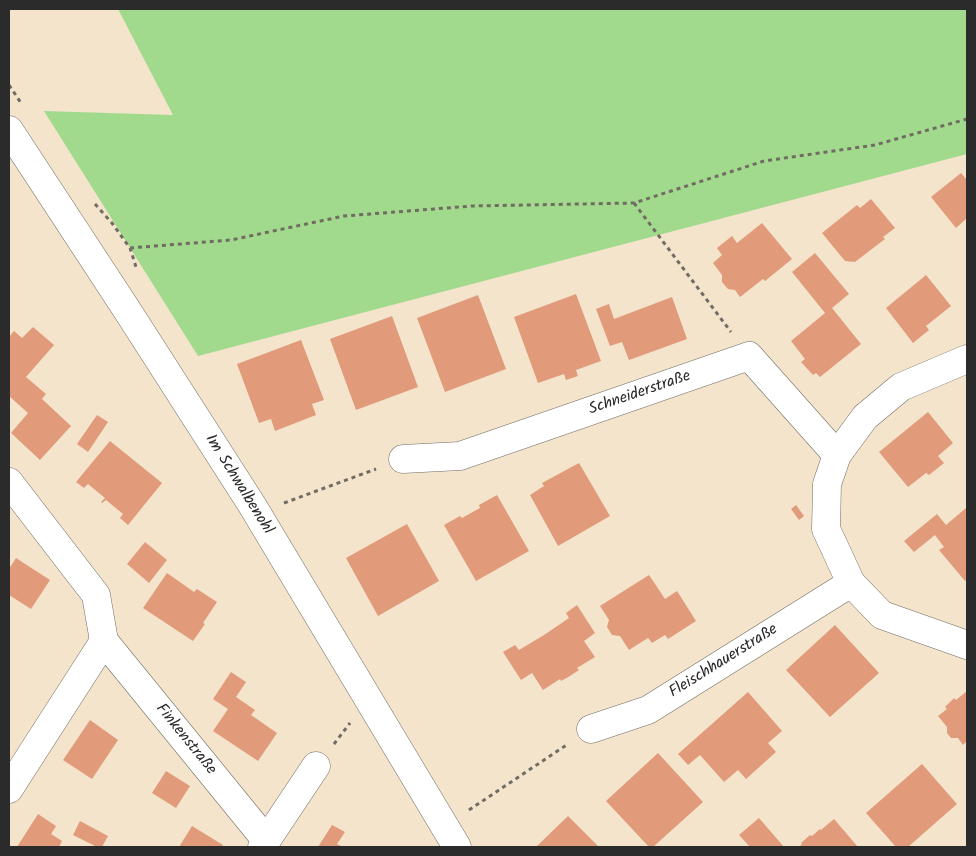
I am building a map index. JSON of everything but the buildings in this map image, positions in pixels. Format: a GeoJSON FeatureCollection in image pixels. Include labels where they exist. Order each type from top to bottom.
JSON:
{"type":"FeatureCollection","features":[{"type":"Feature","properties":{"kind":"street","name":"Im Schwalbenohl"},"geometry":{"type":"LineString","coordinates":[[9,130],[128,310],[252,505],[457,847]]}},
{"type":"Feature","properties":{"kind":"street"},"geometry":{"type":"LineString","coordinates":[[749,356],[837,455]]}},
{"type":"Feature","properties":{"kind":"street","name":"Schneiderstraße"},"geometry":{"type":"LineString","coordinates":[[403,459],[460,456],[749,356]]}},
{"type":"Feature","properties":{"kind":"street"},"geometry":{"type":"LineString","coordinates":[[967,359],[901,388],[865,417],[837,455],[827,484],[826,529],[851,583],[882,615],[967,645]]}},
{"type":"Feature","properties":{"kind":"street","name":"Finkenstraße"},"geometry":{"type":"LineString","coordinates":[[9,482],[96,595],[104,641],[264,843]]}},
{"type":"Feature","properties":{"kind":"street","name":"Fleischhauerstraße"},"geometry":{"type":"LineString","coordinates":[[591,729],[648,710],[851,583]]}},
{"type":"Feature","properties":{"kind":"street"},"geometry":{"type":"LineString","coordinates":[[9,789],[104,641]]}},
{"type":"Feature","properties":{"kind":"street"},"geometry":{"type":"LineString","coordinates":[[264,843],[316,766]]}},
{"type":"Feature","properties":{"kind":"path"},"geometry":{"type":"LineString","coordinates":[[130,248],[231,240],[344,216],[472,206],[634,203],[764,161],[875,144],[967,119]]}},
{"type":"Feature","properties":{"kind":"path"},"geometry":{"type":"LineString","coordinates":[[634,203],[749,356]]}},
{"type":"Feature","properties":{"kind":"path"},"geometry":{"type":"LineString","coordinates":[[280,505],[403,459]]}},
{"type":"Feature","properties":{"kind":"path"},"geometry":{"type":"LineString","coordinates":[[316,766],[368,700]]}},
{"type":"Feature","properties":{"kind":"path"},"geometry":{"type":"LineString","coordinates":[[465,813],[591,729]]}},
{"type":"Feature","properties":{"kind":"green space"},"geometry":{"type":"Polygon","coordinates":[[[118,9],[967,9],[967,154],[198,356],[44,111],[173,115],[118,9]]]}}]}
